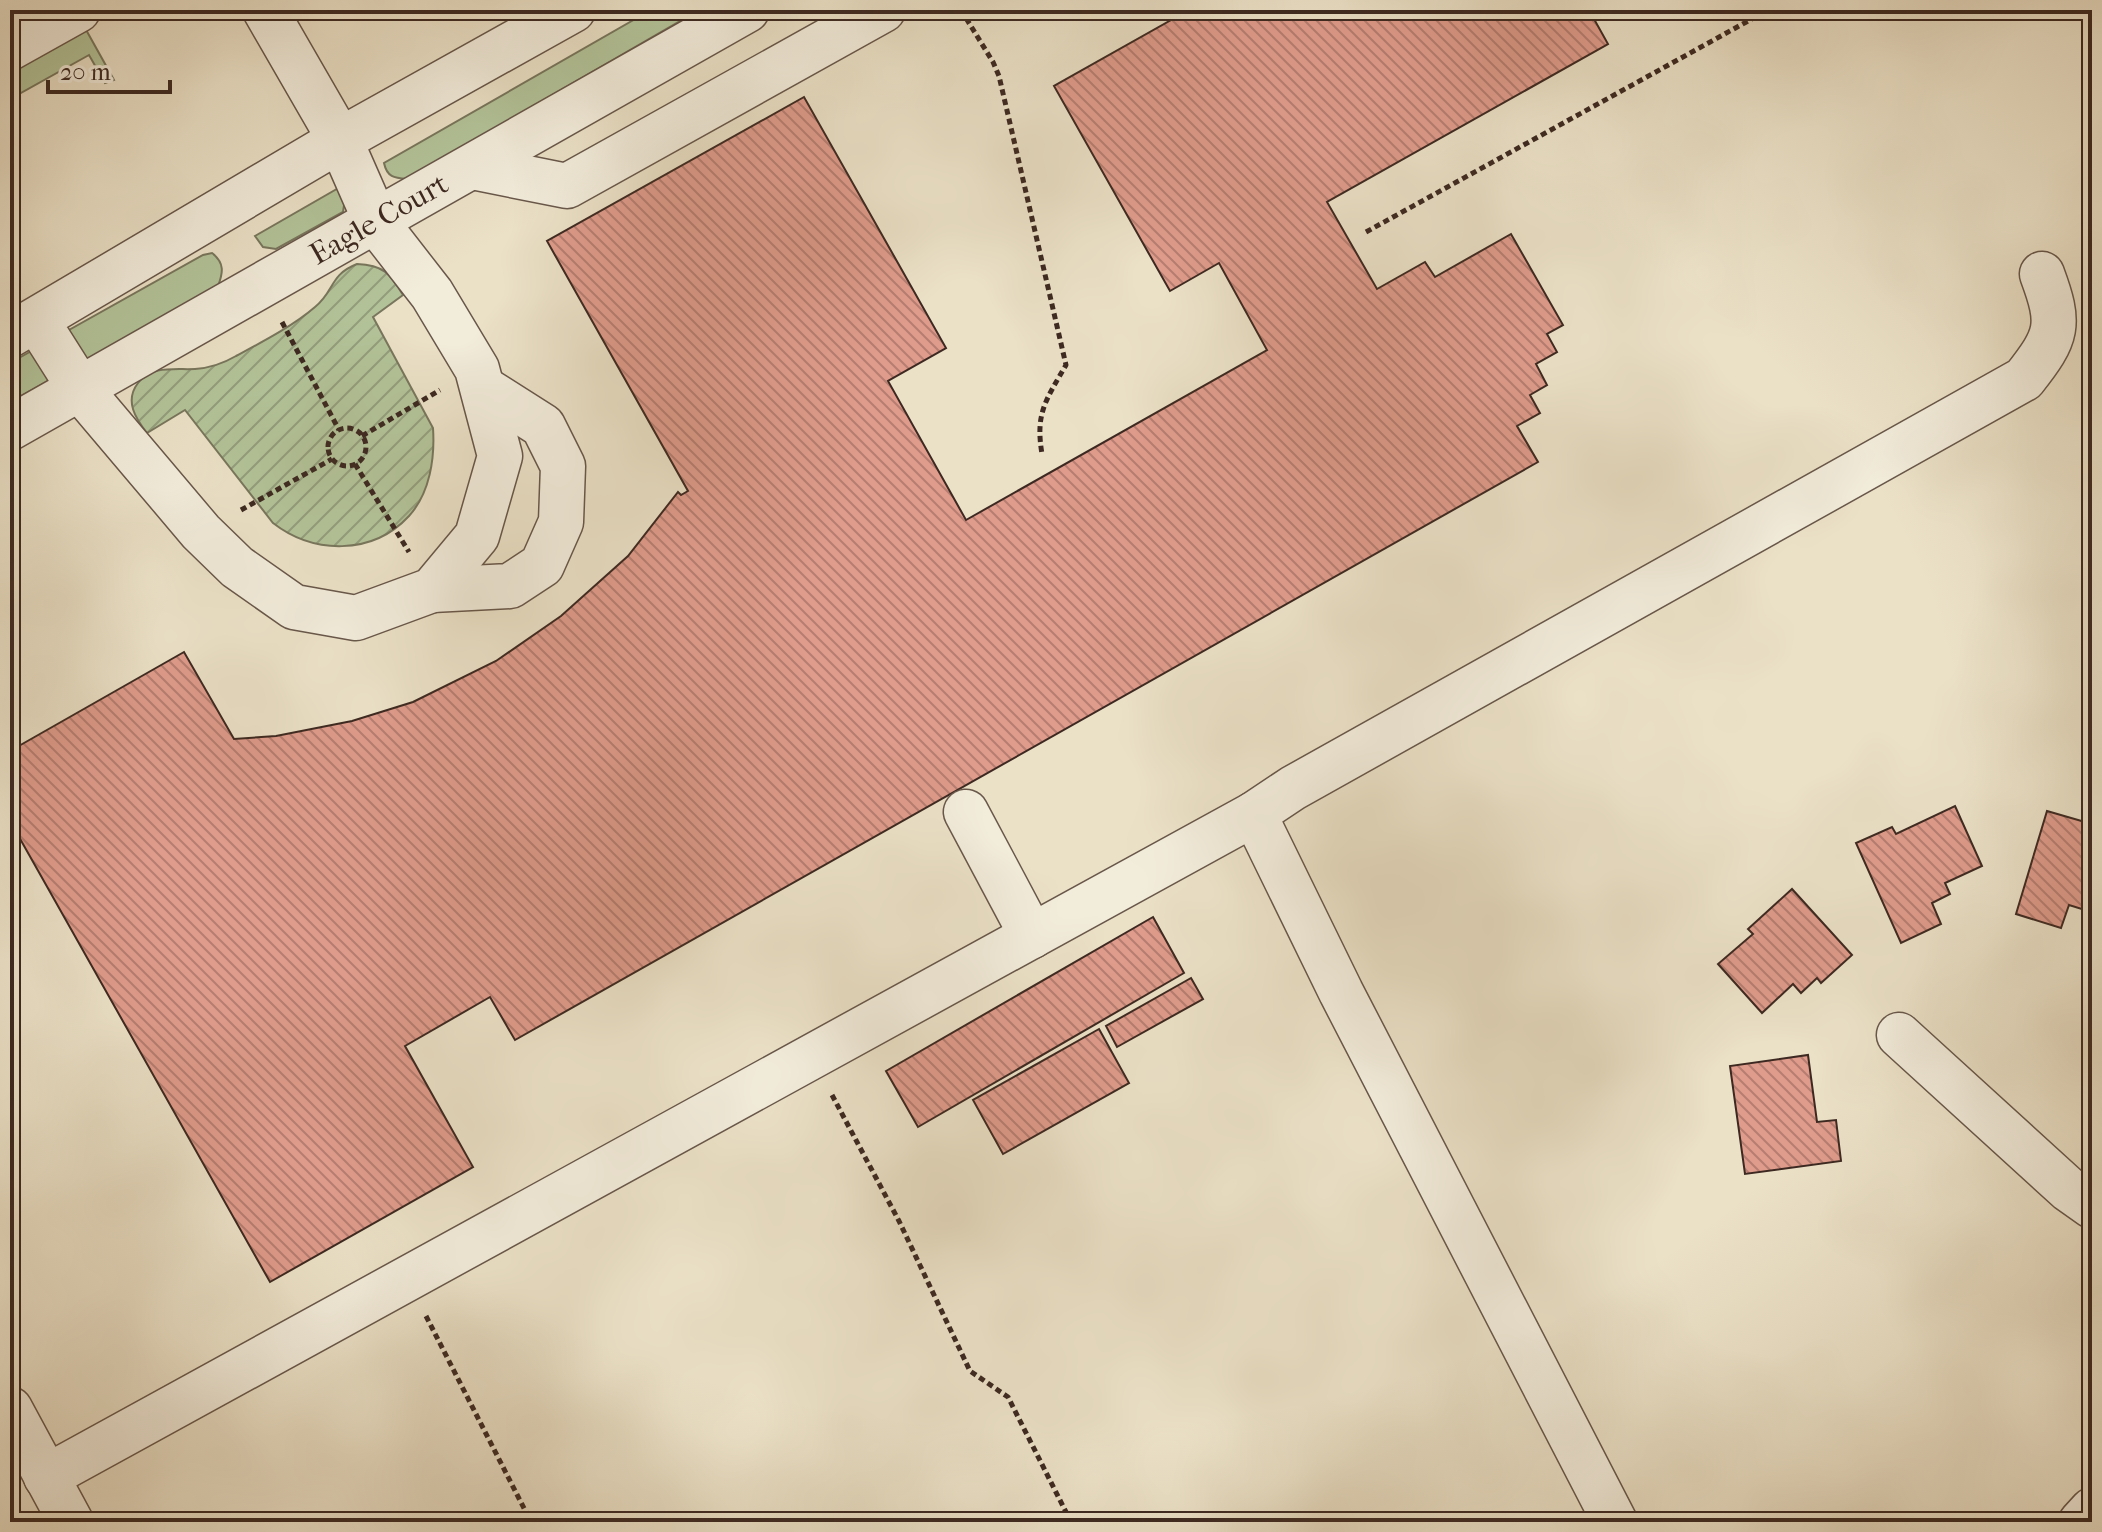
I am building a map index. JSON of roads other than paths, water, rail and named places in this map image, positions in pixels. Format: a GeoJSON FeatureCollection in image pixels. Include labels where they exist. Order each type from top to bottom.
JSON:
{"type":"FeatureCollection","features":[{"type":"Feature","properties":{"kind":"street"},"geometry":{"type":"LineString","coordinates":[[10,48],[78,10]]}},
{"type":"Feature","properties":{"kind":"street"},"geometry":{"type":"LineString","coordinates":[[265,10],[340,140],[376,222],[432,294],[480,378],[500,456],[477,536],[432,590]]}},
{"type":"Feature","properties":{"kind":"street"},"geometry":{"type":"LineString","coordinates":[[480,378],[543,426],[563,466],[561,522],[542,565],[510,586],[432,590],[356,618],[294,607],[237,567],[201,532],[80,389],[23,328],[340,140],[573,10]]}},
{"type":"Feature","properties":{"kind":"street","name":"Eagle Court"},"geometry":{"type":"LineString","coordinates":[[10,428],[747,10]]}},
{"type":"Feature","properties":{"kind":"street"},"geometry":{"type":"LineString","coordinates":[[472,167],[567,186],[883,10]]}},
{"type":"Feature","properties":{"kind":"street"},"geometry":{"type":"LineString","coordinates":[[46,1477],[1254,814],[1321,773],[2024,379],[2044,355],[2055,331],[2054,305],[2042,274]]}},
{"type":"Feature","properties":{"kind":"street"},"geometry":{"type":"LineString","coordinates":[[966,812],[1032,936]]}},
{"type":"Feature","properties":{"kind":"street"},"geometry":{"type":"LineString","coordinates":[[1254,814],[1341,992],[1615,1522]]}},
{"type":"Feature","properties":{"kind":"street"},"geometry":{"type":"LineString","coordinates":[[1899,1035],[2068,1189],[2092,1206]]}},
{"type":"Feature","properties":{"kind":"street"},"geometry":{"type":"LineString","coordinates":[[10,1409],[71,1522]]}},
{"type":"Feature","properties":{"kind":"street"},"geometry":{"type":"LineString","coordinates":[[2081,1522],[2092,1510]]}}]}
